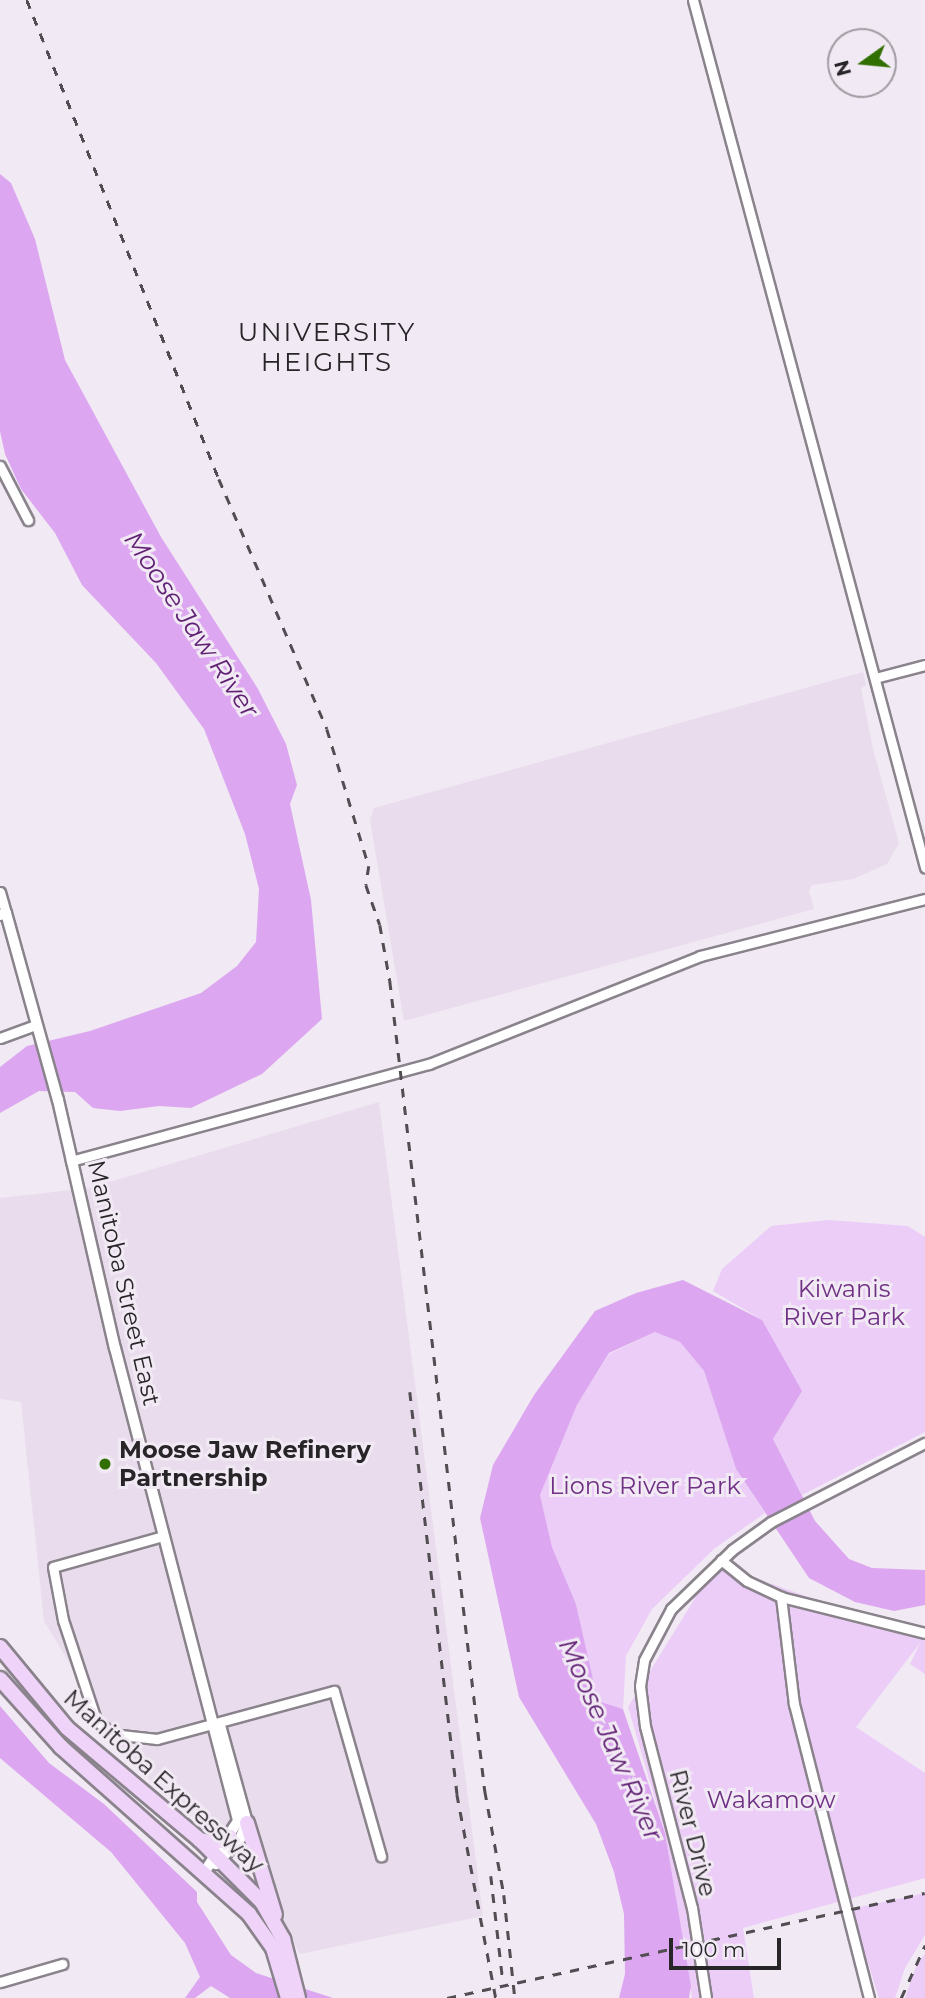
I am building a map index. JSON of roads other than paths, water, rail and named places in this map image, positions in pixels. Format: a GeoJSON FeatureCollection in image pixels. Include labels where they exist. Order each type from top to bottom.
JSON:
{"type":"FeatureCollection","features":[{"type":"Feature","properties":{"kind":"main road","name":"Manitoba Expressway"},"geometry":{"type":"LineString","coordinates":[[0,1647],[67,1728],[200,1840],[262,1902],[283,1939],[282,1957]]}},
{"type":"Feature","properties":{"kind":"main road","name":"Manitoba Expressway"},"geometry":{"type":"LineString","coordinates":[[0,1679],[61,1747],[249,1914],[282,1957]]}},
{"type":"Feature","properties":{"kind":"main road"},"geometry":{"type":"LineString","coordinates":[[247,1823],[283,1939]]}},
{"type":"Feature","properties":{"kind":"main road"},"geometry":{"type":"LineString","coordinates":[[200,1840],[214,1843],[230,1838]]}},
{"type":"Feature","properties":{"kind":"main road"},"geometry":{"type":"LineString","coordinates":[[282,1957],[288,1998]]}},
{"type":"Feature","properties":{"kind":"main road"},"geometry":{"type":"LineString","coordinates":[[282,1957],[298,1998]]}},
{"type":"Feature","properties":{"kind":"street"},"geometry":{"type":"LineString","coordinates":[[693,0],[925,867]]}},
{"type":"Feature","properties":{"kind":"street"},"geometry":{"type":"LineString","coordinates":[[0,466],[28,520]]}},
{"type":"Feature","properties":{"kind":"street"},"geometry":{"type":"LineString","coordinates":[[875,678],[925,665]]}},
{"type":"Feature","properties":{"kind":"street","name":"Manitoba Street East"},"geometry":{"type":"LineString","coordinates":[[0,892],[3,914],[58,1100],[163,1536],[217,1724],[238,1821],[230,1838]]}},
{"type":"Feature","properties":{"kind":"street"},"geometry":{"type":"LineString","coordinates":[[71,1160],[429,1063],[699,956],[925,899]]}},
{"type":"Feature","properties":{"kind":"street"},"geometry":{"type":"LineString","coordinates":[[0,1038],[37,1031]]}},
{"type":"Feature","properties":{"kind":"street","name":"River Drive"},"geometry":{"type":"LineString","coordinates":[[706,1998],[692,1908],[645,1726],[640,1686],[644,1660],[671,1609],[721,1560],[771,1522],[925,1443]]}},
{"type":"Feature","properties":{"kind":"street"},"geometry":{"type":"LineString","coordinates":[[163,1536],[53,1567],[63,1620],[96,1720],[112,1734],[157,1739],[334,1691],[381,1856]]}},
{"type":"Feature","properties":{"kind":"street"},"geometry":{"type":"LineString","coordinates":[[721,1560],[747,1581],[781,1597],[925,1633]]}},
{"type":"Feature","properties":{"kind":"street"},"geometry":{"type":"LineString","coordinates":[[781,1597],[794,1704],[869,1998]]}},
{"type":"Feature","properties":{"kind":"street","name":"Manitoba Street East"},"geometry":{"type":"LineString","coordinates":[[217,1724],[247,1823]]}},
{"type":"Feature","properties":{"kind":"street"},"geometry":{"type":"LineString","coordinates":[[202,1874],[240,1839],[247,1823]]}},
{"type":"Feature","properties":{"kind":"street"},"geometry":{"type":"LineString","coordinates":[[219,1857],[230,1838]]}},
{"type":"Feature","properties":{"kind":"street"},"geometry":{"type":"LineString","coordinates":[[0,1982],[62,1964]]}},
{"type":"Feature","properties":{"kind":"water","name":"Moose Jaw River"},"geometry":{"type":"Polygon","coordinates":[[[0,174],[11,183],[35,239],[65,360],[161,537],[258,689],[286,744],[297,785],[290,804],[311,900],[322,1019],[262,1074],[191,1108],[159,1106],[120,1111],[93,1108],[75,1092],[39,1091],[0,1113],[0,1067],[27,1046],[90,1031],[201,993],[237,966],[256,942],[259,889],[245,834],[204,729],[156,663],[82,585],[55,533],[21,489],[5,454],[0,431],[0,174]]]}},
{"type":"Feature","properties":{"kind":"water","name":"Moose Jaw River"},"geometry":{"type":"Polygon","coordinates":[[[683,1280],[762,1320],[802,1391],[773,1439],[815,1521],[849,1559],[872,1568],[925,1570],[925,1605],[894,1611],[855,1602],[809,1578],[736,1469],[704,1371],[680,1342],[655,1332],[609,1353],[577,1405],[540,1495],[552,1547],[576,1604],[598,1701],[623,1709],[665,1833],[691,1986],[689,1998],[619,1998],[625,1974],[624,1914],[614,1872],[596,1824],[519,1697],[480,1518],[493,1465],[534,1395],[595,1311],[636,1293],[683,1280]]]}},
{"type":"Feature","properties":{"kind":"water"},"geometry":{"type":"Polygon","coordinates":[[[0,1706],[49,1763],[104,1804],[197,1892],[197,1902],[231,1955],[256,1973],[333,1998],[230,1998],[211,1986],[195,1998],[185,1998],[200,1977],[185,1943],[111,1852],[0,1758],[0,1706]]]}},
{"type":"Feature","properties":{"kind":"railway"},"geometry":{"type":"LineString","coordinates":[[27,0],[219,479],[327,729],[369,866],[366,885],[380,925],[390,981],[485,1791],[504,1895],[515,1998]]}},
{"type":"Feature","properties":{"kind":"railway"},"geometry":{"type":"LineString","coordinates":[[410,1392],[457,1794],[496,1998]]}},
{"type":"Feature","properties":{"kind":"railway"},"geometry":{"type":"LineString","coordinates":[[491,1876],[503,1981]]}},
{"type":"Feature","properties":{"kind":"railway"},"geometry":{"type":"LineString","coordinates":[[447,1998],[925,1893]]}},
{"type":"Feature","properties":{"kind":"railway"},"geometry":{"type":"LineString","coordinates":[[901,1998],[925,1945]]}},
{"type":"Feature","properties":{"kind":"place","name":"Moose Jaw Refinery Partnership"},"geometry":{"type":"Point","coordinates":[105,1464]}},
{"type":"Feature","properties":{"kind":"district","name":"UNIVERSITY HEIGHTS"},"geometry":{"type":"Point","coordinates":[327,348]}},
{"type":"Feature","properties":{"kind":"park label","name":"Kiwanis River Park"},"geometry":{"type":"Point","coordinates":[844,1303]}},
{"type":"Feature","properties":{"kind":"park label","name":"Lions River Park"},"geometry":{"type":"Point","coordinates":[645,1486]}},
{"type":"Feature","properties":{"kind":"park label","name":"Wakamow"},"geometry":{"type":"Point","coordinates":[771,1800]}}]}
